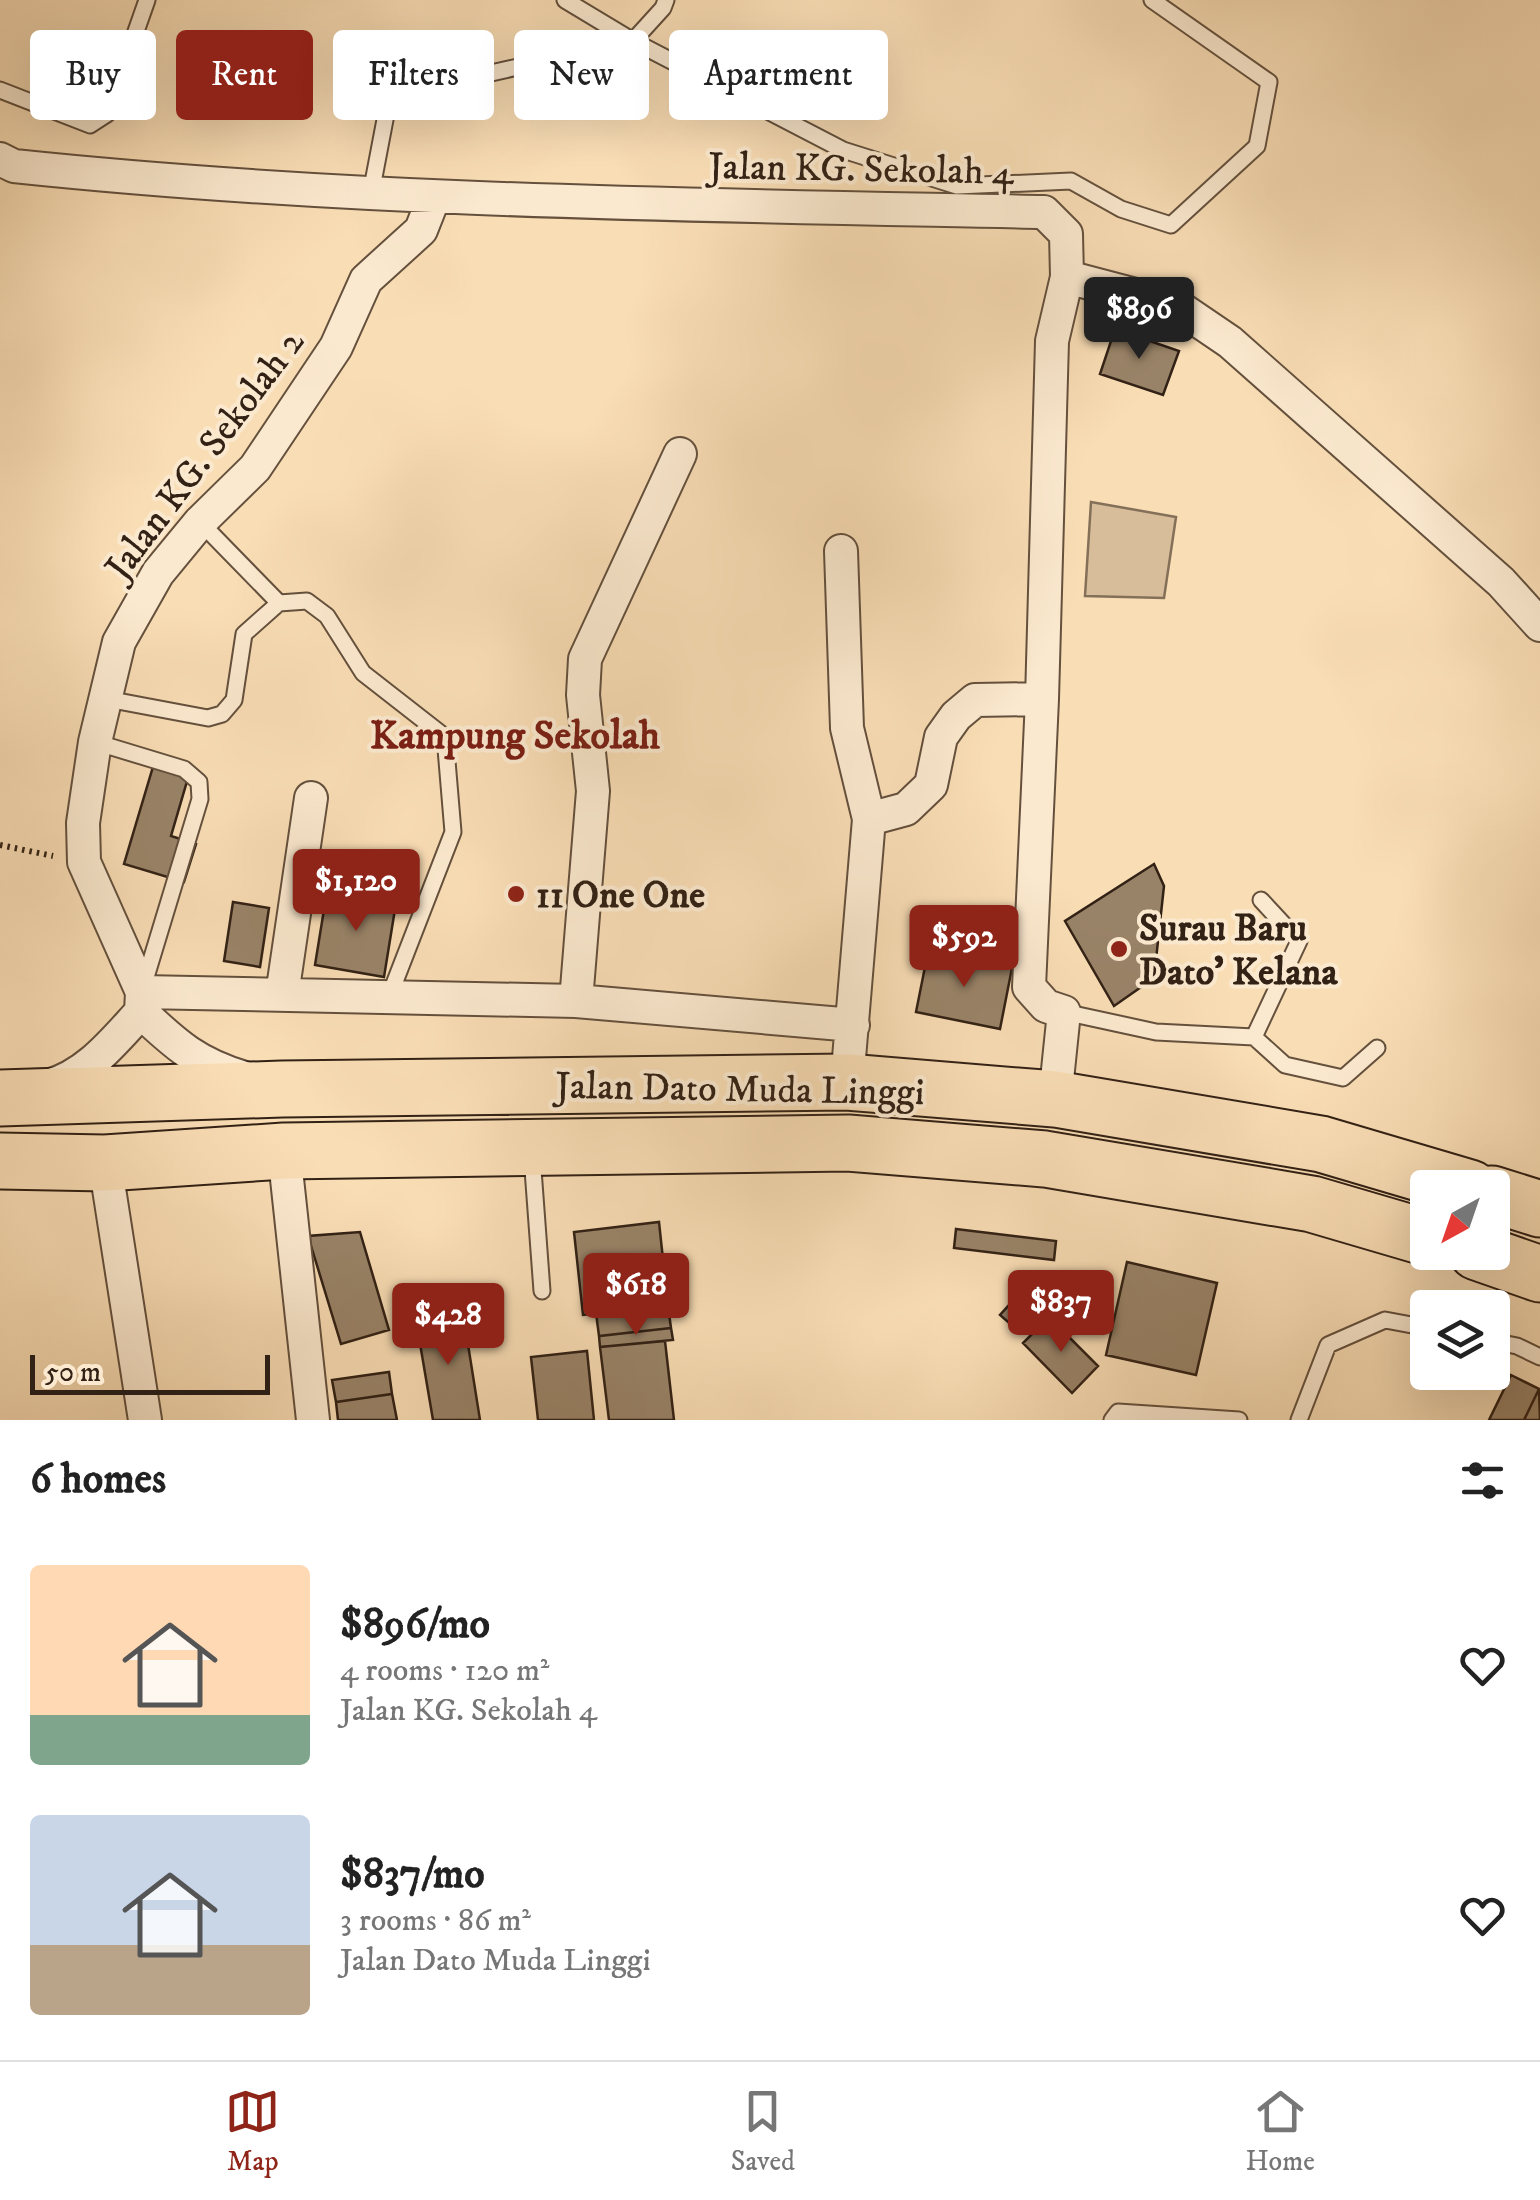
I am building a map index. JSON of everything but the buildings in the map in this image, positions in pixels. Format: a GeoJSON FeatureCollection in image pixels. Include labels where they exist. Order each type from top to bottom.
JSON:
{"type":"FeatureCollection","features":[{"type":"Feature","properties":{"kind":"highway","name":"Jalan Dato Muda Linggi"},"geometry":{"type":"LineString","coordinates":[[3,1098],[282,1089],[847,1082],[1055,1098],[1321,1144],[1410,1170]]}},
{"type":"Feature","properties":{"kind":"highway","name":"Jalan Dato Muda Linggi"},"geometry":{"type":"LineString","coordinates":[[0,1160],[106,1163],[284,1151],[848,1143],[1046,1159],[1312,1204],[1410,1233]]}},
{"type":"Feature","properties":{"kind":"highway"},"geometry":{"type":"LineString","coordinates":[[1510,1264],[1540,1274]]}},
{"type":"Feature","properties":{"kind":"street","name":"Jalan KG. Sekolah 4"},"geometry":{"type":"LineString","coordinates":[[0,159],[14,166],[125,178],[434,198],[1044,212],[1066,234],[1067,277],[1052,341],[1029,988],[1046,1006],[1064,1012]]}},
{"type":"Feature","properties":{"kind":"street","name":"Jalan KG. Sekolah 2"},"geometry":{"type":"LineString","coordinates":[[282,1089],[212,1069],[174,1044],[141,1002],[84,862],[83,823],[95,742],[119,642],[158,574],[200,522],[254,468],[336,347],[366,280],[420,230],[434,198]]}},
{"type":"Feature","properties":{"kind":"street"},"geometry":{"type":"LineString","coordinates":[[1067,277],[1177,306],[1230,342],[1501,582],[1540,625]]}},
{"type":"Feature","properties":{"kind":"street"},"geometry":{"type":"LineString","coordinates":[[576,1001],[593,791],[583,695],[585,659],[680,454]]}},
{"type":"Feature","properties":{"kind":"street"},"geometry":{"type":"LineString","coordinates":[[841,552],[847,728],[869,819],[847,1082]]}},
{"type":"Feature","properties":{"kind":"street"},"geometry":{"type":"LineString","coordinates":[[869,819],[906,808],[931,785],[940,737],[974,700],[1042,700]]}},
{"type":"Feature","properties":{"kind":"street"},"geometry":{"type":"LineString","coordinates":[[282,995],[311,798]]}},
{"type":"Feature","properties":{"kind":"street"},"geometry":{"type":"LineString","coordinates":[[3,1098],[66,1082],[96,1059],[141,1002],[282,995],[576,1001],[853,1025]]}},
{"type":"Feature","properties":{"kind":"street"},"geometry":{"type":"LineString","coordinates":[[1055,1098],[1064,1012]]}},
{"type":"Feature","properties":{"kind":"street"},"geometry":{"type":"LineString","coordinates":[[284,1151],[313,1420]]}},
{"type":"Feature","properties":{"kind":"street"},"geometry":{"type":"LineString","coordinates":[[106,1163],[145,1420]]}},
{"type":"Feature","properties":{"kind":"lane"},"geometry":{"type":"LineString","coordinates":[[0,90],[90,125],[107,114],[147,0]]}},
{"type":"Feature","properties":{"kind":"lane"},"geometry":{"type":"LineString","coordinates":[[564,0],[614,30]]}},
{"type":"Feature","properties":{"kind":"lane"},"geometry":{"type":"LineString","coordinates":[[649,49],[844,150],[957,186],[1071,181],[1121,208],[1172,225],[1258,146],[1270,82],[1152,0]]}},
{"type":"Feature","properties":{"kind":"lane"},"geometry":{"type":"LineString","coordinates":[[641,30],[659,3]]}},
{"type":"Feature","properties":{"kind":"lane"},"geometry":{"type":"LineString","coordinates":[[371,193],[388,104],[402,93],[514,68]]}},
{"type":"Feature","properties":{"kind":"lane"},"geometry":{"type":"LineString","coordinates":[[200,522],[278,603]]}},
{"type":"Feature","properties":{"kind":"lane"},"geometry":{"type":"LineString","coordinates":[[107,699],[208,718],[222,714],[234,700],[244,634],[278,603],[306,601],[327,616],[363,672],[445,737],[452,832],[389,997]]}},
{"type":"Feature","properties":{"kind":"lane"},"geometry":{"type":"LineString","coordinates":[[95,742],[184,769],[199,782],[200,800],[141,1002]]}},
{"type":"Feature","properties":{"kind":"lane"},"geometry":{"type":"LineString","coordinates":[[1254,1037],[1300,941],[1261,900]]}},
{"type":"Feature","properties":{"kind":"lane"},"geometry":{"type":"LineString","coordinates":[[1064,1012],[1156,1032],[1254,1037],[1285,1065],[1343,1078],[1376,1048]]}},
{"type":"Feature","properties":{"kind":"lane"},"geometry":{"type":"LineString","coordinates":[[531,1148],[542,1291]]}},
{"type":"Feature","properties":{"kind":"lane"},"geometry":{"type":"LineString","coordinates":[[1299,1420],[1328,1344],[1384,1320],[1410,1325]]}},
{"type":"Feature","properties":{"kind":"lane"},"geometry":{"type":"LineString","coordinates":[[1510,1345],[1540,1357]]}},
{"type":"Feature","properties":{"kind":"lane"},"geometry":{"type":"LineString","coordinates":[[1112,1420],[1118,1412],[1239,1420]]}},
{"type":"Feature","properties":{"kind":"path"},"geometry":{"type":"LineString","coordinates":[[0,845],[84,862]]}},
{"type":"Feature","properties":{"kind":"shaded area"},"geometry":{"type":"Polygon","coordinates":[[[1091,502],[1176,517],[1164,598],[1085,596],[1091,502]]]}},
{"type":"Feature","properties":{"kind":"place","name":"11 One One"},"geometry":{"type":"Point","coordinates":[516,894]}},
{"type":"Feature","properties":{"kind":"place","name":"Surau Baru Dato' Kelana"},"geometry":{"type":"Point","coordinates":[1119,949]}},
{"type":"Feature","properties":{"kind":"district","name":"Kampung Sekolah"},"geometry":{"type":"Point","coordinates":[515,734]}}]}
